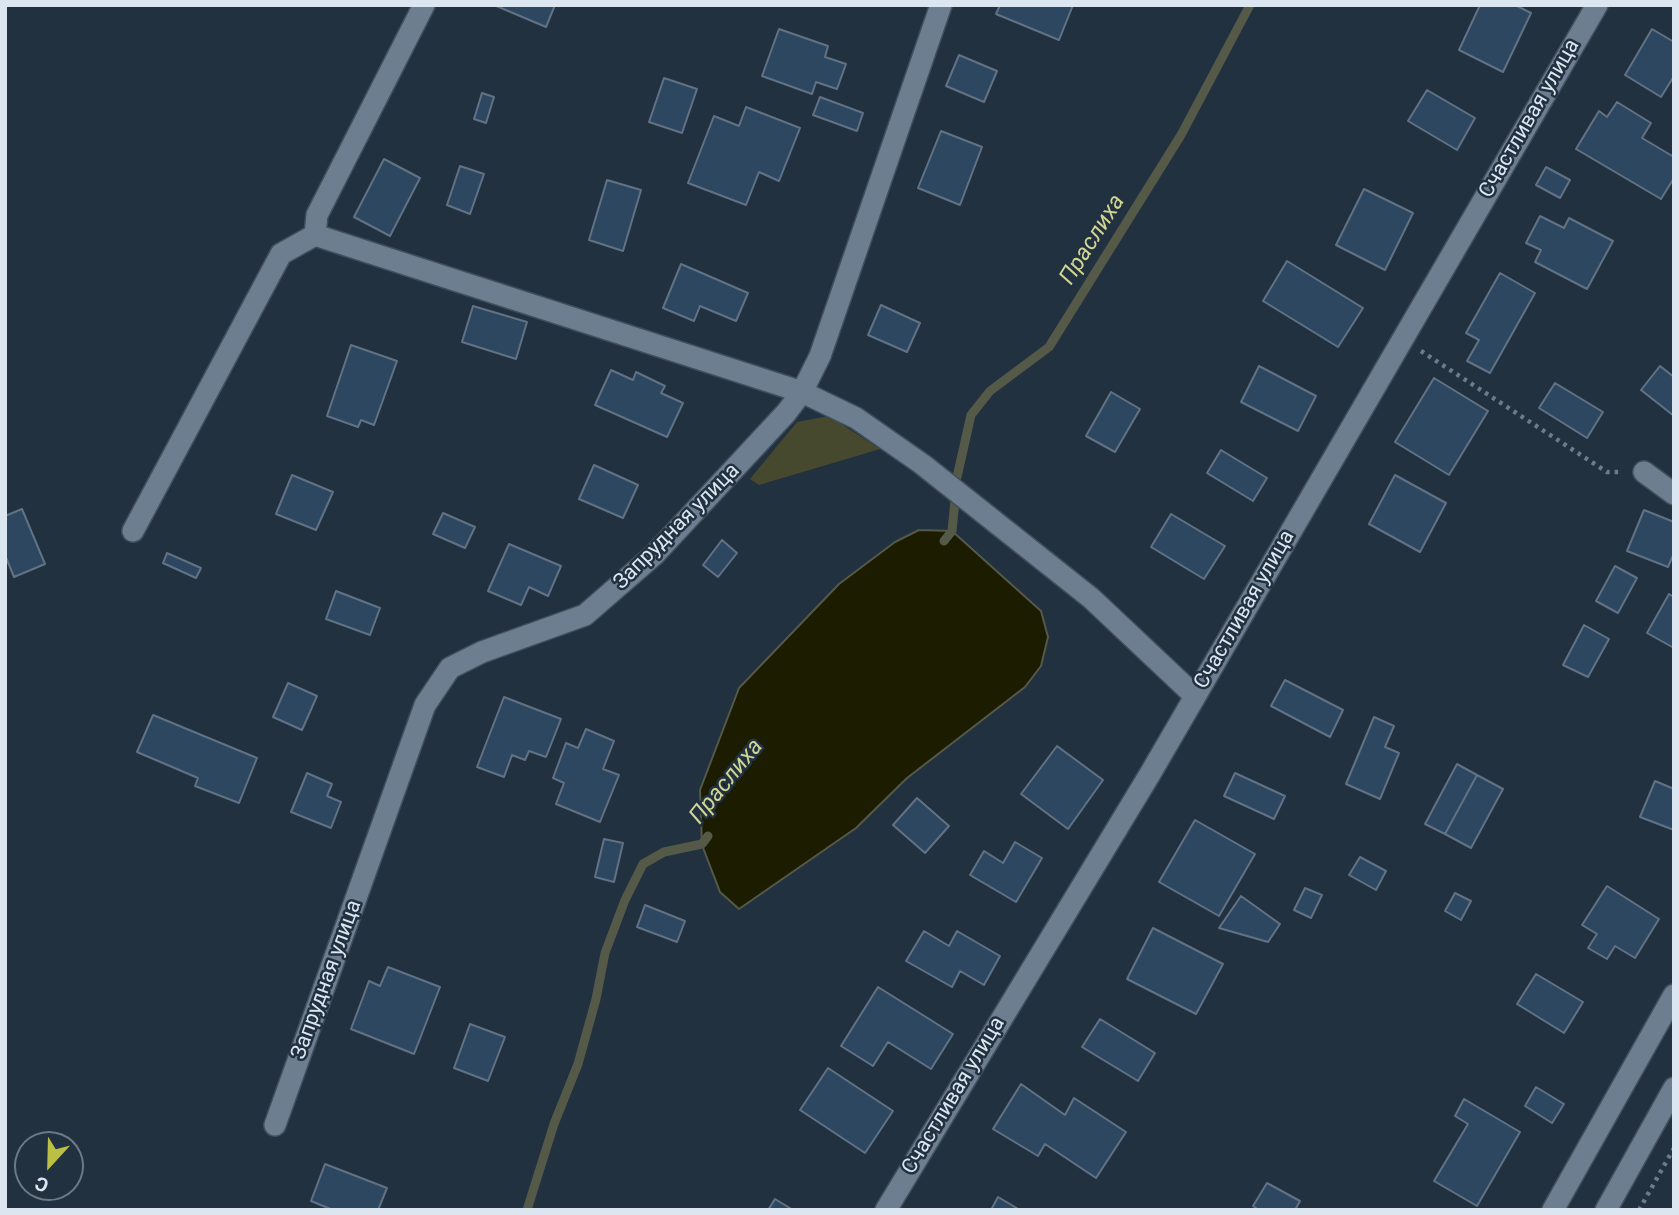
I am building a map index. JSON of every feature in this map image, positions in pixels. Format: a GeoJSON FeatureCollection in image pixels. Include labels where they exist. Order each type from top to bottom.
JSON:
{"type":"FeatureCollection","features":[{"type":"Feature","properties":{"kind":"street"},"geometry":{"type":"LineString","coordinates":[[315,235],[317,215],[424,5]]}},
{"type":"Feature","properties":{"kind":"street","name":"Запрудная улица"},"geometry":{"type":"LineString","coordinates":[[275,1125],[425,705],[450,668],[482,652],[585,615],[654,555],[786,414],[802,392],[820,356],[941,5]]}},
{"type":"Feature","properties":{"kind":"street","name":"Счастливая улица"},"geometry":{"type":"LineString","coordinates":[[886,1210],[1195,696],[1597,5]]}},
{"type":"Feature","properties":{"kind":"street"},"geometry":{"type":"LineString","coordinates":[[133,531],[281,254],[315,235],[802,392],[856,418],[922,464],[1091,598],[1195,696]]}},
{"type":"Feature","properties":{"kind":"street"},"geometry":{"type":"LineString","coordinates":[[1644,472],[1674,494]]}},
{"type":"Feature","properties":{"kind":"street"},"geometry":{"type":"LineString","coordinates":[[1553,1210],[1674,995]]}},
{"type":"Feature","properties":{"kind":"street"},"geometry":{"type":"LineString","coordinates":[[1606,1210],[1674,1088]]}},
{"type":"Feature","properties":{"kind":"path"},"geometry":{"type":"LineString","coordinates":[[1401,338],[1607,472],[1644,472]]}},
{"type":"Feature","properties":{"kind":"path"},"geometry":{"type":"LineString","coordinates":[[1639,1210],[1674,1148]]}},
{"type":"Feature","properties":{"kind":"shaded area"},"geometry":{"type":"Polygon","coordinates":[[[829,416],[880,449],[759,485],[750,479],[797,422],[829,416]]]}},
{"type":"Feature","properties":{"kind":"water"},"geometry":{"type":"Polygon","coordinates":[[[919,530],[952,531],[1041,611],[1048,637],[1041,666],[1025,687],[907,778],[856,828],[739,909],[720,892],[702,845],[700,790],[739,688],[839,584],[895,542],[919,530]]]}},
{"type":"Feature","properties":{"kind":"building"},"geometry":{"type":"Polygon","coordinates":[[[494,5],[555,5],[546,27],[494,5]]]}},
{"type":"Feature","properties":{"kind":"building"},"geometry":{"type":"Polygon","coordinates":[[[1000,5],[1073,5],[1059,40],[996,14],[1000,5]]]}},
{"type":"Feature","properties":{"kind":"building"},"geometry":{"type":"Polygon","coordinates":[[[1480,5],[1515,5],[1531,13],[1503,72],[1459,50],[1480,5]]]}},
{"type":"Feature","properties":{"kind":"building"},"geometry":{"type":"Polygon","coordinates":[[[779,29],[828,46],[825,57],[846,64],[837,89],[816,82],[812,94],[762,76],[779,29]]]}},
{"type":"Feature","properties":{"kind":"building"},"geometry":{"type":"Polygon","coordinates":[[[1652,29],[1674,42],[1674,76],[1661,97],[1625,75],[1652,29]]]}},
{"type":"Feature","properties":{"kind":"building"},"geometry":{"type":"Polygon","coordinates":[[[959,55],[997,71],[984,102],[946,86],[959,55]]]}},
{"type":"Feature","properties":{"kind":"building"},"geometry":{"type":"Polygon","coordinates":[[[664,78],[697,89],[682,133],[649,122],[664,78]]]}},
{"type":"Feature","properties":{"kind":"building"},"geometry":{"type":"Polygon","coordinates":[[[1427,90],[1475,118],[1457,150],[1408,121],[1427,90]]]}},
{"type":"Feature","properties":{"kind":"building"},"geometry":{"type":"Polygon","coordinates":[[[482,93],[494,97],[486,123],[474,119],[482,93]]]}},
{"type":"Feature","properties":{"kind":"building"},"geometry":{"type":"Polygon","coordinates":[[[820,97],[863,113],[857,131],[813,115],[820,97]]]}},
{"type":"Feature","properties":{"kind":"building"},"geometry":{"type":"Polygon","coordinates":[[[1617,102],[1651,123],[1642,138],[1674,157],[1674,178],[1661,199],[1576,149],[1599,111],[1607,117],[1617,102]]]}},
{"type":"Feature","properties":{"kind":"building"},"geometry":{"type":"Polygon","coordinates":[[[746,107],[800,128],[779,181],[759,172],[746,205],[688,183],[714,116],[739,126],[746,107]]]}},
{"type":"Feature","properties":{"kind":"building"},"geometry":{"type":"Polygon","coordinates":[[[941,131],[982,147],[960,205],[918,188],[941,131]]]}},
{"type":"Feature","properties":{"kind":"building"},"geometry":{"type":"Polygon","coordinates":[[[384,159],[420,178],[390,236],[354,217],[384,159]]]}},
{"type":"Feature","properties":{"kind":"building"},"geometry":{"type":"Polygon","coordinates":[[[460,166],[484,174],[470,214],[447,205],[460,166]]]}},
{"type":"Feature","properties":{"kind":"building"},"geometry":{"type":"Polygon","coordinates":[[[1546,167],[1570,180],[1560,198],[1536,185],[1546,167]]]}},
{"type":"Feature","properties":{"kind":"building"},"geometry":{"type":"Polygon","coordinates":[[[607,180],[641,190],[623,251],[589,240],[607,180]]]}},
{"type":"Feature","properties":{"kind":"building"},"geometry":{"type":"Polygon","coordinates":[[[1364,189],[1413,213],[1385,270],[1336,245],[1364,189]]]}},
{"type":"Feature","properties":{"kind":"building"},"geometry":{"type":"Polygon","coordinates":[[[1540,216],[1564,228],[1569,218],[1613,241],[1587,289],[1535,262],[1541,250],[1526,243],[1540,216]]]}},
{"type":"Feature","properties":{"kind":"building"},"geometry":{"type":"Polygon","coordinates":[[[1287,261],[1363,308],[1338,347],[1263,301],[1287,261]]]}},
{"type":"Feature","properties":{"kind":"building"},"geometry":{"type":"Polygon","coordinates":[[[681,264],[748,293],[736,321],[700,306],[694,321],[663,308],[681,264]]]}},
{"type":"Feature","properties":{"kind":"building"},"geometry":{"type":"Polygon","coordinates":[[[1500,273],[1535,293],[1490,373],[1467,361],[1479,340],[1466,333],[1500,273]]]}},
{"type":"Feature","properties":{"kind":"building"},"geometry":{"type":"Polygon","coordinates":[[[881,305],[920,323],[907,352],[868,335],[881,305]]]}},
{"type":"Feature","properties":{"kind":"building"},"geometry":{"type":"Polygon","coordinates":[[[473,306],[527,322],[516,359],[462,342],[473,306]]]}},
{"type":"Feature","properties":{"kind":"building"},"geometry":{"type":"Polygon","coordinates":[[[351,345],[397,361],[374,425],[361,420],[358,427],[327,416],[351,345]]]}},
{"type":"Feature","properties":{"kind":"building"},"geometry":{"type":"Polygon","coordinates":[[[1259,366],[1316,396],[1298,431],[1241,402],[1259,366]]]}},
{"type":"Feature","properties":{"kind":"building"},"geometry":{"type":"Polygon","coordinates":[[[1660,366],[1674,377],[1674,416],[1641,390],[1660,366]]]}},
{"type":"Feature","properties":{"kind":"building"},"geometry":{"type":"Polygon","coordinates":[[[611,370],[633,380],[636,372],[665,386],[661,393],[683,403],[667,437],[595,405],[611,370]]]}},
{"type":"Feature","properties":{"kind":"building"},"geometry":{"type":"Polygon","coordinates":[[[1434,378],[1488,411],[1449,475],[1395,442],[1434,378]]]}},
{"type":"Feature","properties":{"kind":"building"},"geometry":{"type":"Polygon","coordinates":[[[1555,383],[1603,412],[1587,438],[1539,408],[1555,383]]]}},
{"type":"Feature","properties":{"kind":"building"},"geometry":{"type":"Polygon","coordinates":[[[1111,392],[1140,409],[1115,452],[1086,436],[1111,392]]]}},
{"type":"Feature","properties":{"kind":"building"},"geometry":{"type":"Polygon","coordinates":[[[1221,450],[1267,478],[1253,501],[1207,473],[1221,450]]]}},
{"type":"Feature","properties":{"kind":"building"},"geometry":{"type":"Polygon","coordinates":[[[594,465],[638,485],[623,518],[579,499],[594,465]]]}},
{"type":"Feature","properties":{"kind":"building"},"geometry":{"type":"Polygon","coordinates":[[[292,475],[333,492],[316,530],[276,514],[292,475]]]}},
{"type":"Feature","properties":{"kind":"building"},"geometry":{"type":"Polygon","coordinates":[[[1395,475],[1446,503],[1420,552],[1369,524],[1395,475]]]}},
{"type":"Feature","properties":{"kind":"building"},"geometry":{"type":"Polygon","coordinates":[[[22,509],[45,564],[14,577],[5,555],[5,516],[22,509]]]}},
{"type":"Feature","properties":{"kind":"building"},"geometry":{"type":"Polygon","coordinates":[[[1644,510],[1674,522],[1674,553],[1668,567],[1627,551],[1644,510]]]}},
{"type":"Feature","properties":{"kind":"building"},"geometry":{"type":"Polygon","coordinates":[[[443,513],[475,527],[465,548],[433,534],[443,513]]]}},
{"type":"Feature","properties":{"kind":"building"},"geometry":{"type":"Polygon","coordinates":[[[1171,514],[1225,546],[1204,579],[1151,547],[1171,514]]]}},
{"type":"Feature","properties":{"kind":"building"},"geometry":{"type":"Polygon","coordinates":[[[722,540],[737,553],[718,577],[703,565],[722,540]]]}},
{"type":"Feature","properties":{"kind":"building"},"geometry":{"type":"Polygon","coordinates":[[[509,544],[561,566],[548,596],[529,587],[521,605],[488,591],[509,544]]]}},
{"type":"Feature","properties":{"kind":"building"},"geometry":{"type":"Polygon","coordinates":[[[167,553],[201,568],[196,578],[163,563],[167,553]]]}},
{"type":"Feature","properties":{"kind":"building"},"geometry":{"type":"Polygon","coordinates":[[[1615,566],[1637,578],[1618,613],[1596,601],[1615,566]]]}},
{"type":"Feature","properties":{"kind":"building"},"geometry":{"type":"Polygon","coordinates":[[[336,591],[380,608],[370,635],[326,619],[336,591]]]}},
{"type":"Feature","properties":{"kind":"building"},"geometry":{"type":"Polygon","coordinates":[[[1669,594],[1674,597],[1674,648],[1647,633],[1669,594]]]}},
{"type":"Feature","properties":{"kind":"building"},"geometry":{"type":"Polygon","coordinates":[[[1584,625],[1609,639],[1588,677],[1563,665],[1584,625]]]}},
{"type":"Feature","properties":{"kind":"building"},"geometry":{"type":"Polygon","coordinates":[[[1285,680],[1343,710],[1330,737],[1271,706],[1285,680]]]}},
{"type":"Feature","properties":{"kind":"building"},"geometry":{"type":"Polygon","coordinates":[[[288,683],[317,696],[302,730],[273,717],[288,683]]]}},
{"type":"Feature","properties":{"kind":"building"},"geometry":{"type":"Polygon","coordinates":[[[504,697],[561,719],[546,757],[529,751],[525,760],[512,755],[504,777],[477,767],[504,697]]]}},
{"type":"Feature","properties":{"kind":"building"},"geometry":{"type":"Polygon","coordinates":[[[153,715],[257,758],[239,803],[195,786],[198,778],[137,752],[153,715]]]}},
{"type":"Feature","properties":{"kind":"building"},"geometry":{"type":"Polygon","coordinates":[[[1374,717],[1394,726],[1385,747],[1399,753],[1380,799],[1346,784],[1374,717]]]}},
{"type":"Feature","properties":{"kind":"building"},"geometry":{"type":"Polygon","coordinates":[[[586,729],[614,741],[603,769],[619,775],[600,822],[556,804],[564,783],[553,778],[566,743],[578,748],[586,729]]]}},
{"type":"Feature","properties":{"kind":"building"},"geometry":{"type":"Polygon","coordinates":[[[1057,746],[1103,780],[1068,829],[1021,794],[1057,746]]]}},
{"type":"Feature","properties":{"kind":"building"},"geometry":{"type":"Polygon","coordinates":[[[1457,764],[1477,775],[1445,834],[1425,824],[1457,764]]]}},
{"type":"Feature","properties":{"kind":"building"},"geometry":{"type":"Polygon","coordinates":[[[307,773],[332,784],[327,796],[341,802],[331,828],[291,812],[307,773]]]}},
{"type":"Feature","properties":{"kind":"building"},"geometry":{"type":"Polygon","coordinates":[[[1235,773],[1285,796],[1274,819],[1224,796],[1235,773]]]}},
{"type":"Feature","properties":{"kind":"building"},"geometry":{"type":"Polygon","coordinates":[[[1477,775],[1503,789],[1471,848],[1445,834],[1477,775]]]}},
{"type":"Feature","properties":{"kind":"building"},"geometry":{"type":"Polygon","coordinates":[[[1655,781],[1674,789],[1674,830],[1640,817],[1655,781]]]}},
{"type":"Feature","properties":{"kind":"building"},"geometry":{"type":"Polygon","coordinates":[[[917,798],[949,826],[925,853],[893,825],[917,798]]]}},
{"type":"Feature","properties":{"kind":"building"},"geometry":{"type":"Polygon","coordinates":[[[1195,820],[1255,854],[1219,916],[1159,882],[1195,820]]]}},
{"type":"Feature","properties":{"kind":"building"},"geometry":{"type":"Polygon","coordinates":[[[604,839],[623,843],[614,882],[595,877],[604,839]]]}},
{"type":"Feature","properties":{"kind":"building"},"geometry":{"type":"Polygon","coordinates":[[[1015,842],[1042,858],[1016,902],[970,875],[984,851],[1003,863],[1015,842]]]}},
{"type":"Feature","properties":{"kind":"building"},"geometry":{"type":"Polygon","coordinates":[[[1360,857],[1386,871],[1376,890],[1349,875],[1360,857]]]}},
{"type":"Feature","properties":{"kind":"building"},"geometry":{"type":"Polygon","coordinates":[[[1607,886],[1659,919],[1635,958],[1615,946],[1607,959],[1588,948],[1597,934],[1582,925],[1607,886]]]}},
{"type":"Feature","properties":{"kind":"building"},"geometry":{"type":"Polygon","coordinates":[[[1305,888],[1322,895],[1311,918],[1294,910],[1305,888]]]}},
{"type":"Feature","properties":{"kind":"building"},"geometry":{"type":"Polygon","coordinates":[[[1455,893],[1471,901],[1461,920],[1445,911],[1455,893]]]}},
{"type":"Feature","properties":{"kind":"building"},"geometry":{"type":"Polygon","coordinates":[[[1241,896],[1280,924],[1268,942],[1219,928],[1241,896]]]}},
{"type":"Feature","properties":{"kind":"building"},"geometry":{"type":"Polygon","coordinates":[[[645,905],[685,921],[677,942],[637,927],[645,905]]]}},
{"type":"Feature","properties":{"kind":"building"},"geometry":{"type":"Polygon","coordinates":[[[1153,928],[1223,964],[1196,1014],[1127,979],[1153,928]]]}},
{"type":"Feature","properties":{"kind":"building"},"geometry":{"type":"Polygon","coordinates":[[[924,931],[949,946],[957,931],[1000,956],[984,985],[960,971],[952,987],[906,961],[924,931]]]}},
{"type":"Feature","properties":{"kind":"building"},"geometry":{"type":"Polygon","coordinates":[[[388,967],[440,987],[414,1054],[351,1029],[369,981],[380,986],[388,967]]]}},
{"type":"Feature","properties":{"kind":"building"},"geometry":{"type":"Polygon","coordinates":[[[1536,974],[1583,1002],[1564,1033],[1517,1004],[1536,974]]]}},
{"type":"Feature","properties":{"kind":"building"},"geometry":{"type":"Polygon","coordinates":[[[878,987],[953,1034],[931,1069],[888,1042],[873,1066],[841,1046],[878,987]]]}},
{"type":"Feature","properties":{"kind":"building"},"geometry":{"type":"Polygon","coordinates":[[[1100,1019],[1155,1053],[1138,1081],[1082,1047],[1100,1019]]]}},
{"type":"Feature","properties":{"kind":"building"},"geometry":{"type":"Polygon","coordinates":[[[470,1024],[505,1037],[488,1081],[454,1068],[470,1024]]]}},
{"type":"Feature","properties":{"kind":"building"},"geometry":{"type":"Polygon","coordinates":[[[828,1068],[893,1111],[865,1153],[800,1110],[828,1068]]]}},
{"type":"Feature","properties":{"kind":"building"},"geometry":{"type":"Polygon","coordinates":[[[1021,1084],[1065,1115],[1074,1098],[1126,1132],[1096,1178],[1045,1144],[1038,1156],[993,1129],[1021,1084]]]}},
{"type":"Feature","properties":{"kind":"building"},"geometry":{"type":"Polygon","coordinates":[[[1536,1087],[1564,1104],[1552,1123],[1525,1106],[1536,1087]]]}},
{"type":"Feature","properties":{"kind":"building"},"geometry":{"type":"Polygon","coordinates":[[[1464,1099],[1520,1132],[1477,1206],[1434,1181],[1468,1124],[1455,1116],[1464,1099]]]}},
{"type":"Feature","properties":{"kind":"building"},"geometry":{"type":"Polygon","coordinates":[[[325,1164],[387,1188],[378,1210],[333,1210],[311,1201],[325,1164]]]}},
{"type":"Feature","properties":{"kind":"building"},"geometry":{"type":"Polygon","coordinates":[[[1267,1183],[1300,1201],[1295,1210],[1259,1210],[1253,1206],[1267,1183]]]}},
{"type":"Feature","properties":{"kind":"building"},"geometry":{"type":"Polygon","coordinates":[[[998,1197],[1020,1210],[991,1210],[998,1197]]]}},
{"type":"Feature","properties":{"kind":"building"},"geometry":{"type":"Polygon","coordinates":[[[775,1199],[793,1210],[768,1210],[775,1199]]]}},
{"type":"Feature","properties":{"kind":"waterway","name":"Праслиха"},"geometry":{"type":"LineString","coordinates":[[957,477],[971,415],[990,391],[1049,347],[1181,135],[1250,5]]}},
{"type":"Feature","properties":{"kind":"waterway","name":"Праслиха"},"geometry":{"type":"LineString","coordinates":[[944,541],[952,531],[955,500]]}},
{"type":"Feature","properties":{"kind":"waterway","name":"Праслиха"},"geometry":{"type":"LineString","coordinates":[[527,1210],[554,1124],[578,1064],[596,999],[605,953],[625,900],[643,864],[664,852],[702,844],[708,836]]}}]}
